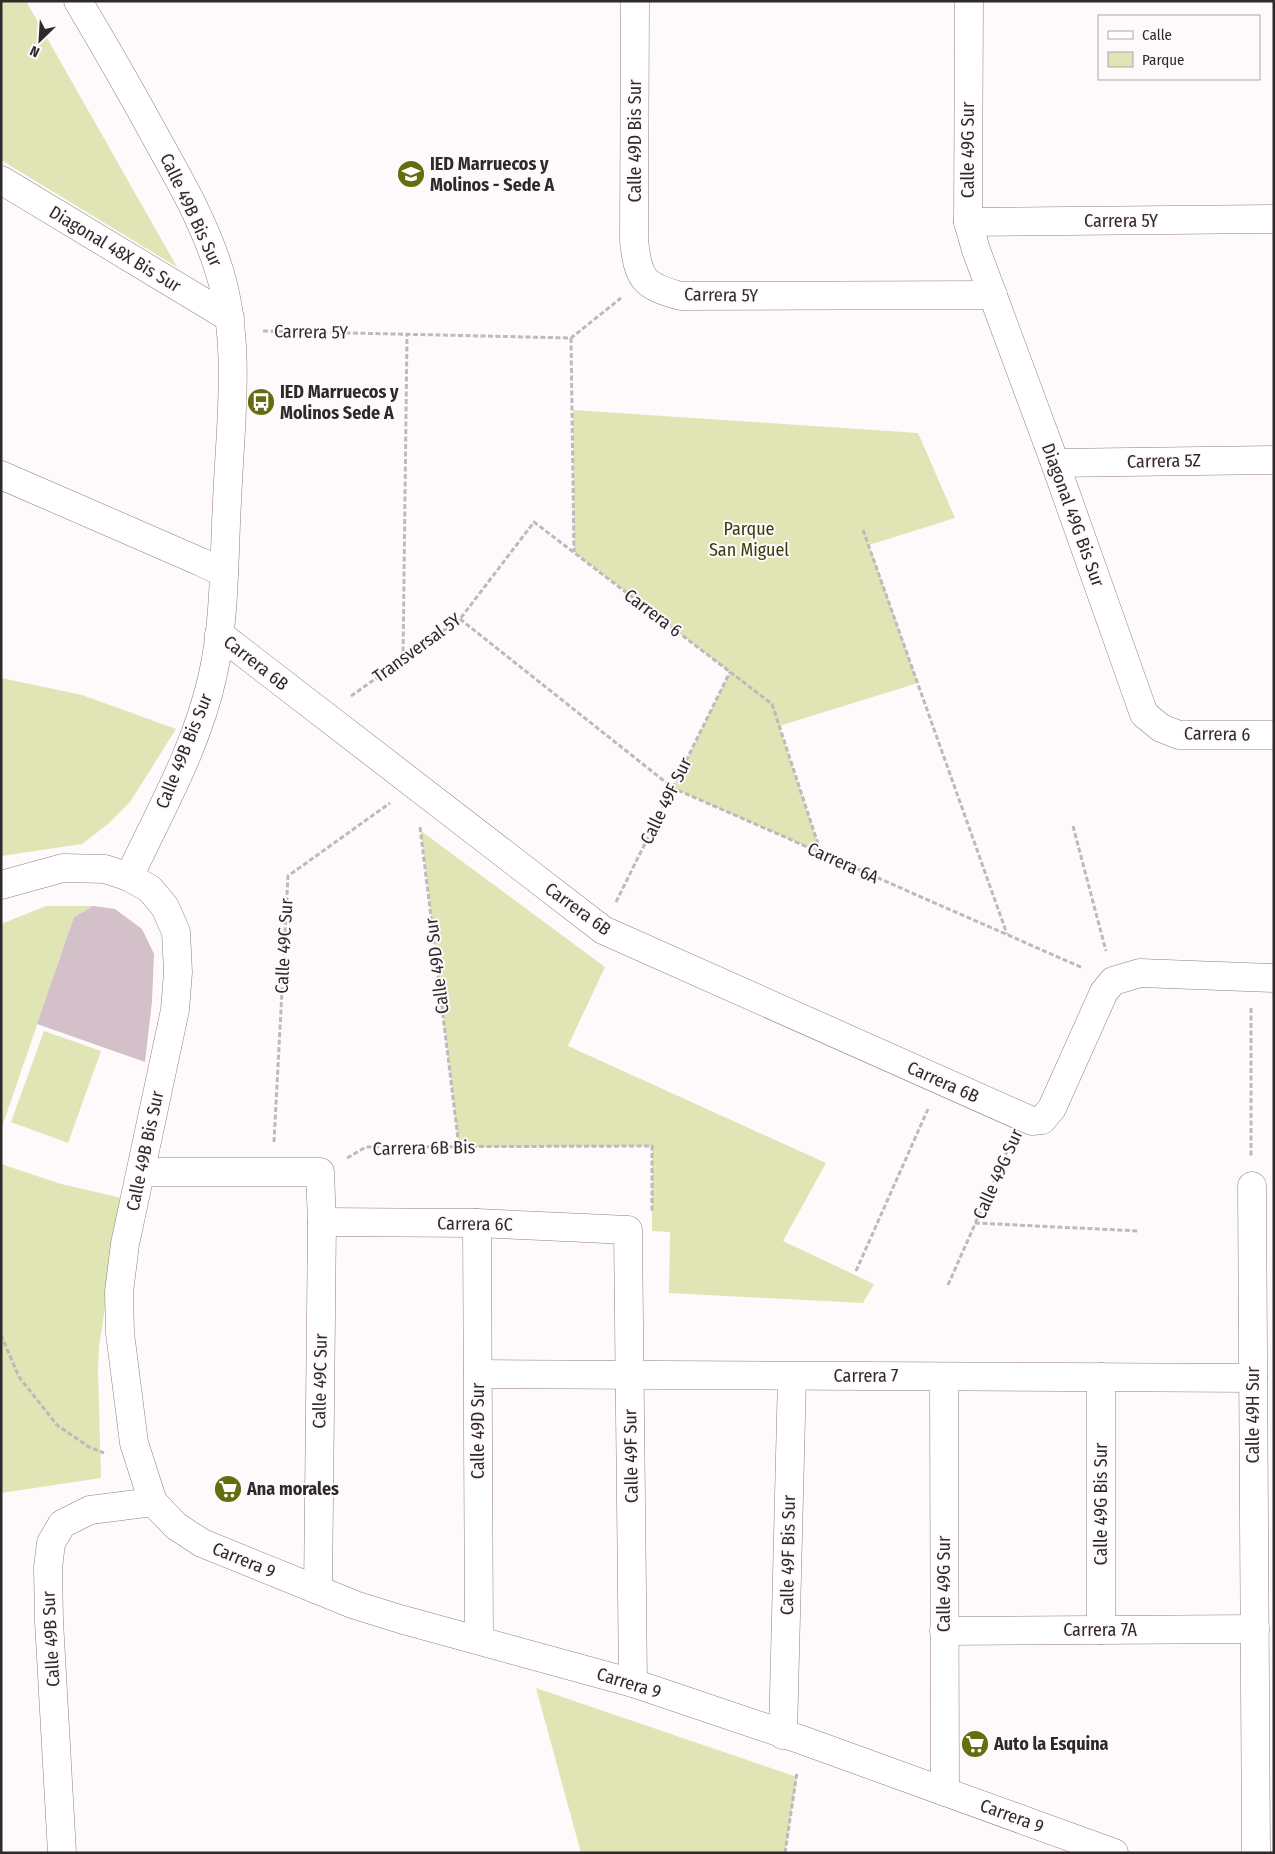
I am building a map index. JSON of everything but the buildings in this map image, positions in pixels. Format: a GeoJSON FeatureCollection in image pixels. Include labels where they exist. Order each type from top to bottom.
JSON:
{"type":"FeatureCollection","features":[{"type":"Feature","properties":{"kind":"street","name":"Calle 49B Bis Sur"},"geometry":{"type":"LineString","coordinates":[[78,1],[118,68],[194,208],[211,245],[220,272],[230,318],[233,358],[224,573],[219,634],[213,674],[200,720],[181,768],[129,877],[150,889],[165,907],[176,932],[178,972],[175,1010],[125,1244],[119,1292],[120,1333],[134,1443],[154,1502]]}},
{"type":"Feature","properties":{"kind":"street","name":"Calle 49D Bis Sur"},"geometry":{"type":"LineString","coordinates":[[635,1],[634,240],[637,263],[643,280]]}},
{"type":"Feature","properties":{"kind":"street","name":"Calle 49G Sur"},"geometry":{"type":"LineString","coordinates":[[969,1],[968,222],[976,250],[993,295]]}},
{"type":"Feature","properties":{"kind":"street","name":"Diagonal 48X Bis Sur"},"geometry":{"type":"LineString","coordinates":[[1,180],[230,318]]}},
{"type":"Feature","properties":{"kind":"street","name":"Carrera 5Y"},"geometry":{"type":"LineString","coordinates":[[968,222],[1274,219]]}},
{"type":"Feature","properties":{"kind":"street","name":"Carrera 5Y"},"geometry":{"type":"LineString","coordinates":[[643,280],[662,291],[681,296],[993,295]]}},
{"type":"Feature","properties":{"kind":"street","name":"Diagonal 49G Bis Sur"},"geometry":{"type":"LineString","coordinates":[[993,295],[1144,714],[1161,728]]}},
{"type":"Feature","properties":{"kind":"street","name":"Carrera 5Z"},"geometry":{"type":"LineString","coordinates":[[1054,463],[1274,460]]}},
{"type":"Feature","properties":{"kind":"street"},"geometry":{"type":"LineString","coordinates":[[1,475],[224,573]]}},
{"type":"Feature","properties":{"kind":"street","name":"Carrera 6B"},"geometry":{"type":"LineString","coordinates":[[219,634],[602,930],[940,1081],[1032,1119]]}},
{"type":"Feature","properties":{"kind":"street","name":"Carrera 6"},"geometry":{"type":"LineString","coordinates":[[1161,728],[1179,735],[1274,735]]}},
{"type":"Feature","properties":{"kind":"street"},"geometry":{"type":"LineString","coordinates":[[2,884],[63,868],[105,869],[129,877]]}},
{"type":"Feature","properties":{"kind":"street"},"geometry":{"type":"LineString","coordinates":[[1114,982],[1140,973],[1262,977]]}},
{"type":"Feature","properties":{"kind":"street","name":"Calle 49G Sur"},"geometry":{"type":"LineString","coordinates":[[1032,1119],[1052,1108],[1104,992],[1114,982]]}},
{"type":"Feature","properties":{"kind":"street"},"geometry":{"type":"LineString","coordinates":[[141,1172],[320,1172]]}},
{"type":"Feature","properties":{"kind":"street","name":"Calle 49C Sur"},"geometry":{"type":"LineString","coordinates":[[318,1590],[322,1222],[320,1172]]}},
{"type":"Feature","properties":{"kind":"street","name":"Calle 49H Sur"},"geometry":{"type":"LineString","coordinates":[[1252,1186],[1253,1378],[1263,1432],[1255,1629],[1256,1853]]}},
{"type":"Feature","properties":{"kind":"street","name":"Carrera 6C"},"geometry":{"type":"LineString","coordinates":[[322,1222],[477,1223],[628,1230]]}},
{"type":"Feature","properties":{"kind":"street","name":"Calle 49D Sur"},"geometry":{"type":"LineString","coordinates":[[477,1223],[479,1640]]}},
{"type":"Feature","properties":{"kind":"street","name":"Calle 49F Sur"},"geometry":{"type":"LineString","coordinates":[[628,1230],[633,1683]]}},
{"type":"Feature","properties":{"kind":"street","name":"Carrera 7"},"geometry":{"type":"LineString","coordinates":[[478,1374],[1253,1378]]}},
{"type":"Feature","properties":{"kind":"street","name":"Calle 49F Bis Sur"},"geometry":{"type":"LineString","coordinates":[[783,1735],[792,1376]]}},
{"type":"Feature","properties":{"kind":"street","name":"Calle 49G Sur"},"geometry":{"type":"LineString","coordinates":[[944,1377],[945,1792]]}},
{"type":"Feature","properties":{"kind":"street","name":"Calle 49G Bis Sur"},"geometry":{"type":"LineString","coordinates":[[1100,1377],[1101,1630]]}},
{"type":"Feature","properties":{"kind":"street","name":"Carrera 9"},"geometry":{"type":"LineString","coordinates":[[154,1502],[176,1526],[202,1543],[355,1605],[633,1683],[1114,1853]]}},
{"type":"Feature","properties":{"kind":"street","name":"Calle 49B Sur"},"geometry":{"type":"LineString","coordinates":[[62,1853],[49,1621],[48,1568],[51,1543],[62,1524],[90,1510],[154,1502]]}},
{"type":"Feature","properties":{"kind":"street","name":"Carrera 7A"},"geometry":{"type":"LineString","coordinates":[[944,1631],[1255,1629]]}},
{"type":"Feature","properties":{"kind":"path"},"geometry":{"type":"LineString","coordinates":[[574,552],[571,338],[643,280]]}},
{"type":"Feature","properties":{"kind":"path","name":"Carrera 5Y"},"geometry":{"type":"LineString","coordinates":[[263,331],[571,338]]}},
{"type":"Feature","properties":{"kind":"path"},"geometry":{"type":"LineString","coordinates":[[403,659],[407,334]]}},
{"type":"Feature","properties":{"kind":"path","name":"Transversal 5Y"},"geometry":{"type":"LineString","coordinates":[[324,715],[460,619],[534,522]]}},
{"type":"Feature","properties":{"kind":"path","name":"Carrera 6"},"geometry":{"type":"LineString","coordinates":[[534,522],[772,704],[821,853]]}},
{"type":"Feature","properties":{"kind":"path"},"geometry":{"type":"LineString","coordinates":[[863,530],[1007,935]]}},
{"type":"Feature","properties":{"kind":"path","name":"Carrera 6A"},"geometry":{"type":"LineString","coordinates":[[460,619],[673,788],[1114,982]]}},
{"type":"Feature","properties":{"kind":"path","name":"Calle 49F Sur"},"geometry":{"type":"LineString","coordinates":[[602,930],[730,672]]}},
{"type":"Feature","properties":{"kind":"path","name":"Calle 49D Sur"},"geometry":{"type":"LineString","coordinates":[[415,785],[459,1147]]}},
{"type":"Feature","properties":{"kind":"path","name":"Calle 49C Sur"},"geometry":{"type":"LineString","coordinates":[[272,1172],[288,876],[415,785]]}},
{"type":"Feature","properties":{"kind":"path"},"geometry":{"type":"LineString","coordinates":[[1073,826],[1114,982]]}},
{"type":"Feature","properties":{"kind":"path"},"geometry":{"type":"LineString","coordinates":[[1252,1186],[1262,977]]}},
{"type":"Feature","properties":{"kind":"path"},"geometry":{"type":"LineString","coordinates":[[856,1271],[940,1081]]}},
{"type":"Feature","properties":{"kind":"path","name":"Calle 49G Sur"},"geometry":{"type":"LineString","coordinates":[[948,1285],[976,1223],[1032,1119]]}},
{"type":"Feature","properties":{"kind":"path","name":"Carrera 6B Bis"},"geometry":{"type":"LineString","coordinates":[[320,1172],[366,1147],[652,1146],[652,1230],[628,1230]]}},
{"type":"Feature","properties":{"kind":"path"},"geometry":{"type":"LineString","coordinates":[[976,1223],[1139,1231]]}},
{"type":"Feature","properties":{"kind":"path"},"geometry":{"type":"LineString","coordinates":[[1,1335],[19,1377],[57,1425],[89,1446],[141,1468]]}},
{"type":"Feature","properties":{"kind":"path"},"geometry":{"type":"LineString","coordinates":[[785,1853],[798,1769]]}},
{"type":"Feature","properties":{"kind":"green space"},"geometry":{"type":"Polygon","coordinates":[[[1,1],[26,1],[177,267],[1,160],[1,1]]]}},
{"type":"Feature","properties":{"kind":"green space","name":"Parque San Miguel"},"geometry":{"type":"Polygon","coordinates":[[[573,410],[918,433],[955,518],[869,545],[918,683],[779,726],[821,853],[673,788],[730,672],[574,552],[573,410]]]}},
{"type":"Feature","properties":{"kind":"green space"},"geometry":{"type":"Polygon","coordinates":[[[1,678],[82,695],[176,729],[130,802],[108,824],[82,844],[1,856],[1,678]]]}},
{"type":"Feature","properties":{"kind":"green space"},"geometry":{"type":"Polygon","coordinates":[[[421,831],[605,967],[568,1046],[826,1163],[783,1241],[874,1284],[863,1303],[669,1293],[670,1232],[652,1231],[652,1146],[459,1147],[421,831]]]}},
{"type":"Feature","properties":{"kind":"green space"},"geometry":{"type":"Polygon","coordinates":[[[46,906],[93,906],[74,917],[1,1130],[1,924],[46,906]]]}},
{"type":"Feature","properties":{"kind":"green space"},"geometry":{"type":"Polygon","coordinates":[[[44,1031],[101,1051],[68,1143],[11,1122],[44,1031]]]}},
{"type":"Feature","properties":{"kind":"green space"},"geometry":{"type":"Polygon","coordinates":[[[1,1164],[61,1184],[122,1198],[99,1347],[101,1478],[1,1493],[1,1164]]]}},
{"type":"Feature","properties":{"kind":"green space"},"geometry":{"type":"Polygon","coordinates":[[[536,1688],[797,1777],[785,1853],[581,1853],[536,1688]]]}},
{"type":"Feature","properties":{"kind":"place","name":"IED Marruecos y Molinos - Sede A"},"geometry":{"type":"Point","coordinates":[411,174]}},
{"type":"Feature","properties":{"kind":"place","name":"IED Marruecos y Molinos Sede A"},"geometry":{"type":"Point","coordinates":[261,402]}},
{"type":"Feature","properties":{"kind":"place","name":"Ana morales"},"geometry":{"type":"Point","coordinates":[228,1489]}},
{"type":"Feature","properties":{"kind":"place","name":"Auto la Esquina"},"geometry":{"type":"Point","coordinates":[975,1744]}}]}
